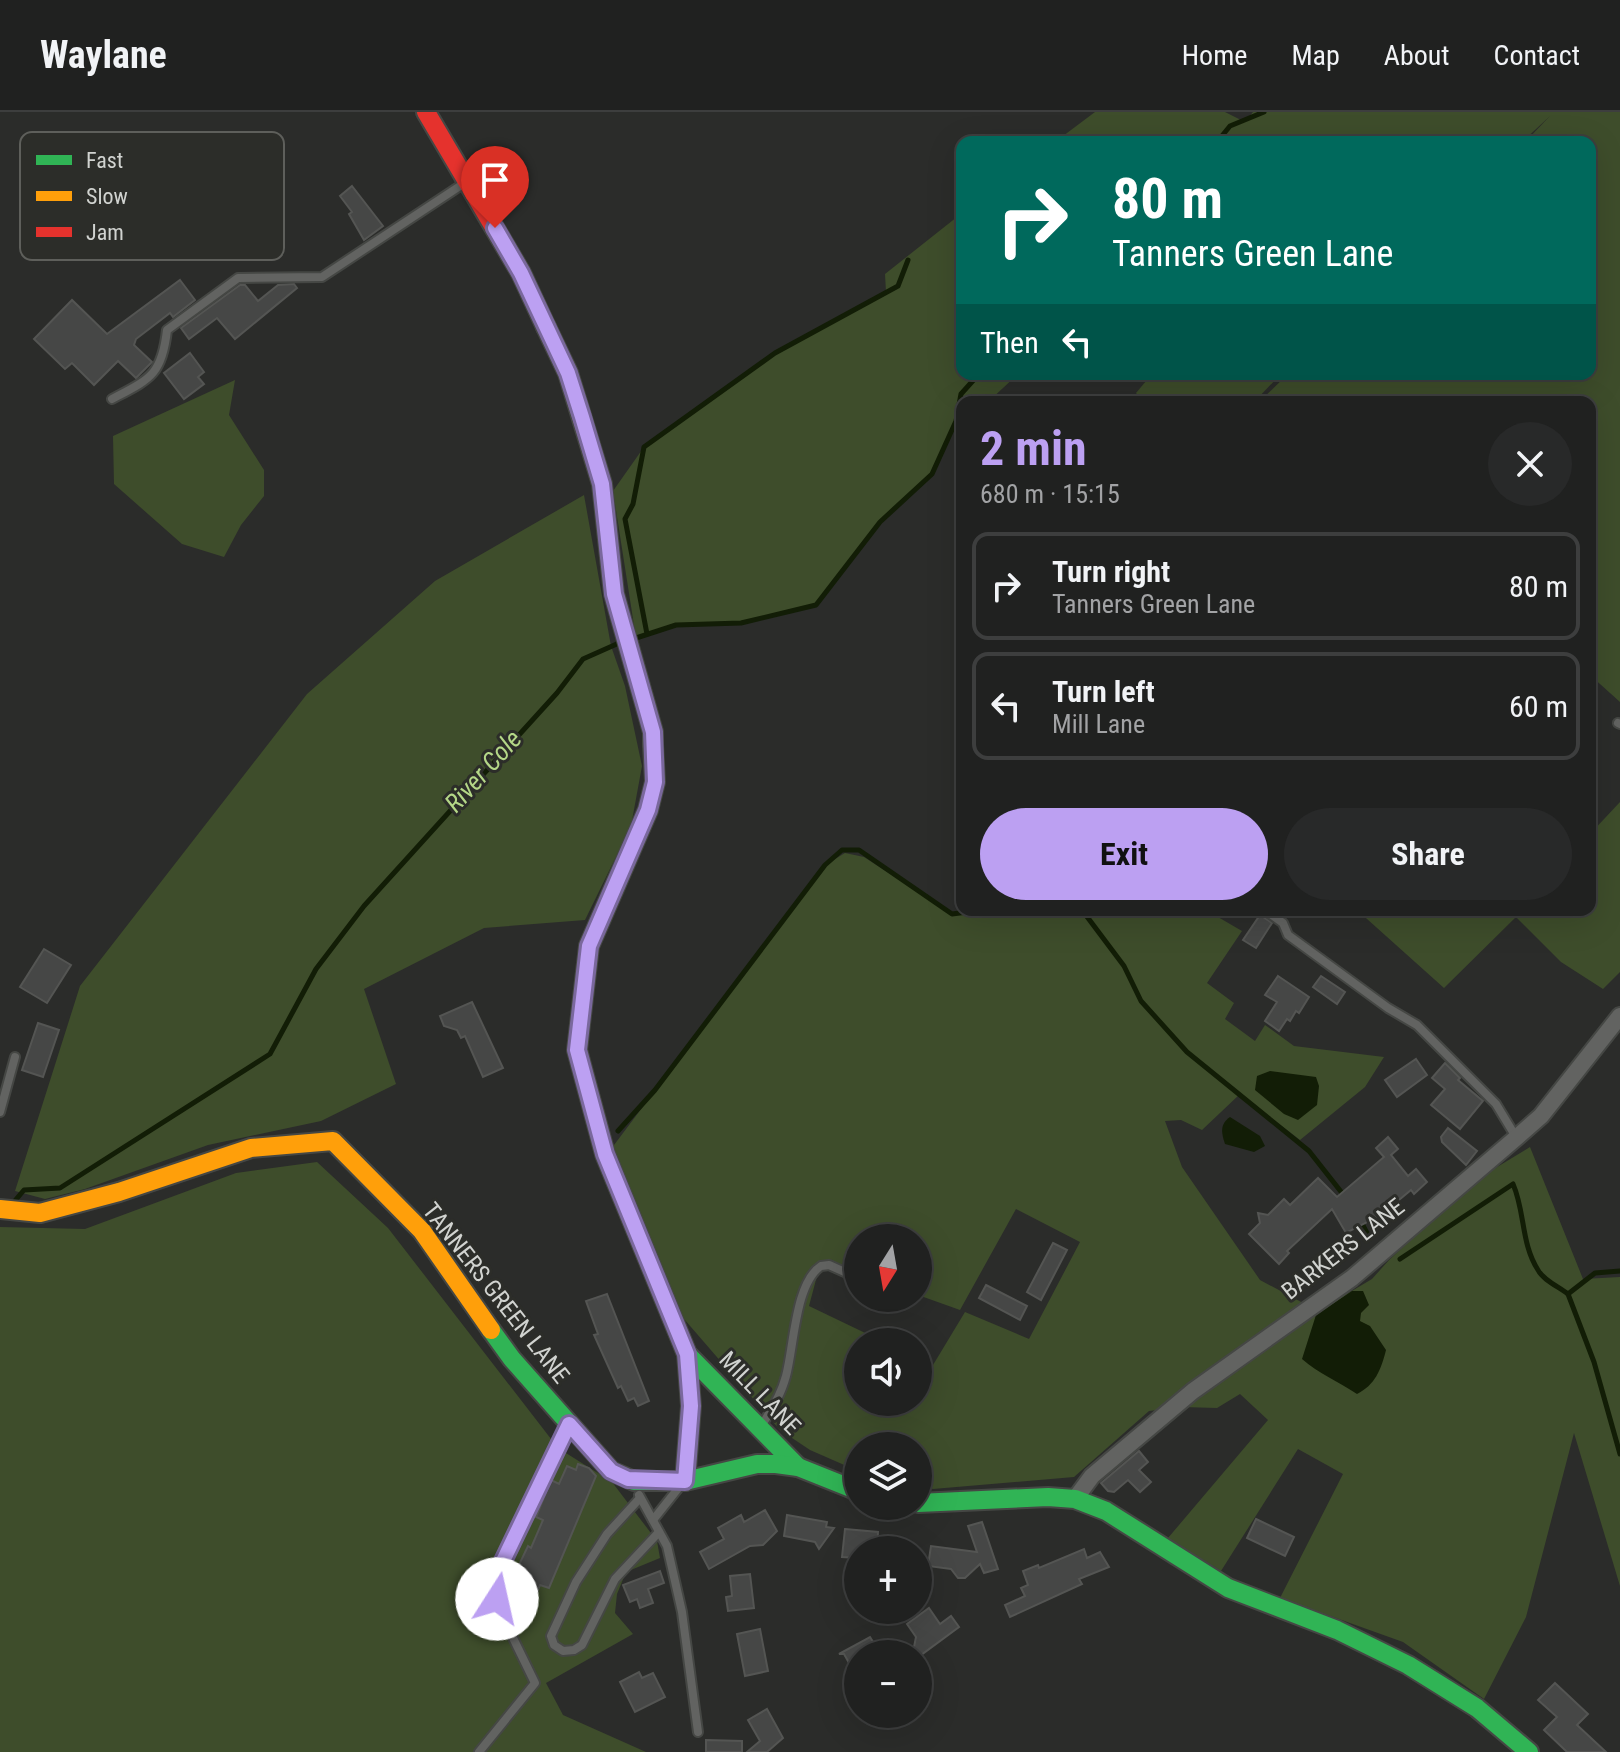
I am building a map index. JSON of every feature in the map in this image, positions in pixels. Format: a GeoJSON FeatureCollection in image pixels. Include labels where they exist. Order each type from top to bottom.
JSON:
{"type":"FeatureCollection","features":[{"type":"Feature","properties":{"kind":"street","name":"MILL LANE"},"geometry":{"type":"LineString","coordinates":[[426,112],[521,273],[568,373],[602,484],[614,594],[653,732],[655,782],[648,810],[589,946],[577,1050],[605,1154],[687,1354],[691,1406],[685,1481]]}},
{"type":"Feature","properties":{"kind":"street","name":"BARKERS LANE"},"geometry":{"type":"LineString","coordinates":[[1075,1499],[1092,1476],[1193,1391],[1352,1278],[1541,1116],[1620,1016]]}},
{"type":"Feature","properties":{"kind":"street","name":"TANNERS GREEN LANE"},"geometry":{"type":"LineString","coordinates":[[0,1209],[40,1213],[119,1192],[251,1148],[333,1141],[422,1231],[512,1359],[611,1471],[637,1489]]}},
{"type":"Feature","properties":{"kind":"street","name":"MILL LANE"},"geometry":{"type":"LineString","coordinates":[[687,1354],[798,1467]]}},
{"type":"Feature","properties":{"kind":"street"},"geometry":{"type":"LineString","coordinates":[[637,1489],[757,1464],[798,1467],[844,1485]]}},
{"type":"Feature","properties":{"kind":"street"},"geometry":{"type":"LineString","coordinates":[[932,1503],[1075,1499],[1106,1511],[1228,1588],[1337,1630],[1389,1654],[1477,1708],[1529,1752]]}},
{"type":"Feature","properties":{"kind":"lane"},"geometry":{"type":"LineString","coordinates":[[112,399],[152,376],[164,355],[167,330],[231,282],[245,277],[322,277],[467,181]]}},
{"type":"Feature","properties":{"kind":"lane"},"geometry":{"type":"LineString","coordinates":[[1273,916],[1283,923],[1288,935],[1388,1008],[1417,1025],[1496,1104],[1516,1138]]}},
{"type":"Feature","properties":{"kind":"lane"},"geometry":{"type":"LineString","coordinates":[[0,1112],[15,1057]]}},
{"type":"Feature","properties":{"kind":"lane"},"geometry":{"type":"LineString","coordinates":[[761,1427],[779,1399],[807,1280],[821,1266],[829,1265],[844,1272]]}},
{"type":"Feature","properties":{"kind":"lane"},"geometry":{"type":"LineString","coordinates":[[479,1752],[534,1687],[534,1679],[498,1607],[497,1590],[503,1561],[518,1526],[569,1424]]}},
{"type":"Feature","properties":{"kind":"lane"},"geometry":{"type":"LineString","coordinates":[[653,1520],[685,1481]]}},
{"type":"Feature","properties":{"kind":"lane"},"geometry":{"type":"LineString","coordinates":[[659,1532],[615,1579],[582,1645],[563,1651],[554,1645],[551,1636],[583,1570],[637,1489],[667,1546],[682,1612],[698,1732]]}},
{"type":"Feature","properties":{"kind":"shaded area"},"geometry":{"type":"Polygon","coordinates":[[[1095,112],[1225,112],[1245,122],[1253,112],[1620,112],[1620,702],[1596,680],[1596,396],[1265,396],[1282,380],[1596,380],[1596,136],[1531,136],[1550,116],[1528,136],[1063,136],[1095,112]]]}},
{"type":"Feature","properties":{"kind":"shaded area"},"geometry":{"type":"Polygon","coordinates":[[[956,218],[956,380],[1012,380],[994,396],[956,396],[956,424],[932,474],[880,522],[816,605],[741,623],[676,625],[636,638],[613,491],[644,447],[775,353],[886,292],[885,274],[956,218]]]}},
{"type":"Feature","properties":{"kind":"shaded area"},"geometry":{"type":"Polygon","coordinates":[[[235,380],[229,415],[264,470],[264,496],[241,525],[224,557],[182,544],[114,484],[113,436],[235,380]]]}},
{"type":"Feature","properties":{"kind":"shaded area"},"geometry":{"type":"Polygon","coordinates":[[[1147,380],[1275,380],[1260,396],[1139,396],[1136,393],[1147,380]]]}},
{"type":"Feature","properties":{"kind":"shaded area"},"geometry":{"type":"Polygon","coordinates":[[[584,495],[611,646],[625,686],[642,766],[631,826],[585,920],[484,928],[364,989],[396,1084],[321,1121],[208,1145],[85,1189],[45,1199],[15,1191],[80,986],[307,694],[435,581],[584,495]]]}},
{"type":"Feature","properties":{"kind":"shaded area"},"geometry":{"type":"Polygon","coordinates":[[[1620,802],[1620,972],[1603,989],[1561,962],[1516,917],[1444,988],[1364,916],[1596,916],[1596,828],[1620,802]]]}},
{"type":"Feature","properties":{"kind":"shaded area"},"geometry":{"type":"Polygon","coordinates":[[[845,853],[864,857],[952,914],[956,913],[956,916],[1216,916],[1242,931],[1207,983],[1234,1003],[1225,1019],[1255,1041],[1265,1025],[1294,1046],[1384,1057],[1365,1087],[1300,1140],[1240,1094],[1202,1130],[1181,1120],[1165,1121],[1182,1167],[1260,1280],[1318,1311],[1372,1279],[1474,1181],[1530,1147],[1583,1279],[1620,1277],[1620,1586],[1574,1433],[1526,1617],[1484,1699],[1403,1642],[1280,1598],[1343,1474],[1298,1449],[1221,1571],[1168,1538],[1268,1420],[1240,1394],[1217,1408],[1182,1407],[1149,1411],[1074,1477],[933,1489],[932,1432],[844,1432],[844,1465],[810,1450],[780,1430],[678,1312],[611,1149],[825,865],[845,853]],[[1016,1209],[960,1310],[932,1300],[932,1224],[844,1224],[844,1269],[821,1261],[809,1306],[855,1328],[844,1328],[844,1416],[932,1416],[932,1365],[965,1312],[1029,1339],[1080,1242],[1016,1209]]]}},
{"type":"Feature","properties":{"kind":"shaded area"},"geometry":{"type":"Polygon","coordinates":[[[1270,1071],[1316,1077],[1319,1086],[1317,1105],[1298,1120],[1284,1114],[1255,1090],[1257,1076],[1270,1071]]]}},
{"type":"Feature","properties":{"kind":"shaded area"},"geometry":{"type":"Polygon","coordinates":[[[1230,1117],[1260,1136],[1265,1146],[1254,1152],[1225,1144],[1222,1129],[1230,1117]]]}},
{"type":"Feature","properties":{"kind":"shaded area"},"geometry":{"type":"Polygon","coordinates":[[[317,1162],[388,1228],[558,1448],[612,1482],[657,1541],[660,1558],[626,1572],[617,1594],[615,1613],[633,1634],[546,1683],[563,1715],[646,1752],[0,1752],[0,1227],[85,1229],[236,1173],[317,1162]]]}},
{"type":"Feature","properties":{"kind":"shaded area"},"geometry":{"type":"Polygon","coordinates":[[[1352,1291],[1363,1291],[1369,1305],[1361,1313],[1360,1321],[1370,1326],[1386,1350],[1376,1376],[1357,1394],[1302,1359],[1316,1315],[1352,1291]]]}},
{"type":"Feature","properties":{"kind":"building"},"geometry":{"type":"Polygon","coordinates":[[[352,186],[383,226],[364,240],[349,214],[352,212],[340,196],[352,186]]]}},
{"type":"Feature","properties":{"kind":"building"},"geometry":{"type":"Polygon","coordinates":[[[180,280],[195,300],[173,317],[170,313],[136,339],[134,345],[152,362],[136,378],[118,361],[94,385],[72,363],[65,369],[34,339],[72,300],[107,334],[180,280]]]}},
{"type":"Feature","properties":{"kind":"building"},"geometry":{"type":"Polygon","coordinates":[[[294,284],[297,288],[235,339],[217,318],[189,339],[181,328],[240,285],[245,285],[258,301],[278,285],[294,284]]]}},
{"type":"Feature","properties":{"kind":"building"},"geometry":{"type":"Polygon","coordinates":[[[190,353],[204,372],[198,377],[204,384],[184,399],[164,373],[190,353]]]}},
{"type":"Feature","properties":{"kind":"building"},"geometry":{"type":"Polygon","coordinates":[[[1259,916],[1272,923],[1256,948],[1243,940],[1259,916]]]}},
{"type":"Feature","properties":{"kind":"building"},"geometry":{"type":"Polygon","coordinates":[[[44,949],[71,965],[47,1003],[20,987],[44,949]]]}},
{"type":"Feature","properties":{"kind":"building"},"geometry":{"type":"Polygon","coordinates":[[[1278,976],[1309,997],[1299,1013],[1296,1011],[1290,1021],[1287,1019],[1279,1031],[1265,1021],[1277,1002],[1265,995],[1278,976]]]}},
{"type":"Feature","properties":{"kind":"building"},"geometry":{"type":"Polygon","coordinates":[[[1321,976],[1345,992],[1337,1004],[1313,987],[1321,976]]]}},
{"type":"Feature","properties":{"kind":"building"},"geometry":{"type":"Polygon","coordinates":[[[472,1002],[503,1068],[483,1077],[465,1036],[461,1038],[457,1030],[444,1026],[440,1016],[472,1002]]]}},
{"type":"Feature","properties":{"kind":"building"},"geometry":{"type":"Polygon","coordinates":[[[38,1023],[59,1030],[43,1077],[22,1070],[38,1023]]]}},
{"type":"Feature","properties":{"kind":"building"},"geometry":{"type":"Polygon","coordinates":[[[1416,1059],[1427,1075],[1397,1097],[1385,1080],[1416,1059]]]}},
{"type":"Feature","properties":{"kind":"building"},"geometry":{"type":"Polygon","coordinates":[[[1445,1063],[1460,1078],[1458,1080],[1483,1101],[1460,1129],[1431,1105],[1445,1089],[1432,1078],[1445,1063]]]}},
{"type":"Feature","properties":{"kind":"building"},"geometry":{"type":"Polygon","coordinates":[[[1448,1128],[1477,1151],[1466,1165],[1442,1142],[1441,1137],[1448,1128]]]}},
{"type":"Feature","properties":{"kind":"building"},"geometry":{"type":"Polygon","coordinates":[[[1388,1137],[1398,1149],[1391,1155],[1408,1176],[1416,1169],[1427,1182],[1414,1194],[1411,1190],[1381,1215],[1346,1233],[1332,1209],[1287,1251],[1289,1253],[1279,1264],[1249,1234],[1260,1223],[1258,1213],[1268,1215],[1284,1199],[1290,1205],[1318,1178],[1337,1197],[1384,1157],[1376,1148],[1388,1137]]]}},
{"type":"Feature","properties":{"kind":"building"},"geometry":{"type":"Polygon","coordinates":[[[1053,1243],[1067,1250],[1041,1300],[1027,1292],[1053,1243]]]}},
{"type":"Feature","properties":{"kind":"building"},"geometry":{"type":"Polygon","coordinates":[[[986,1285],[1027,1306],[1020,1320],[979,1298],[986,1285]]]}},
{"type":"Feature","properties":{"kind":"building"},"geometry":{"type":"Polygon","coordinates":[[[607,1294],[649,1401],[638,1406],[634,1398],[628,1401],[621,1386],[618,1388],[594,1335],[598,1334],[586,1301],[607,1294]]]}},
{"type":"Feature","properties":{"kind":"building"},"geometry":{"type":"Polygon","coordinates":[[[1139,1451],[1148,1462],[1139,1470],[1151,1482],[1140,1492],[1128,1480],[1114,1492],[1108,1491],[1101,1483],[1139,1451]]]}},
{"type":"Feature","properties":{"kind":"building"},"geometry":{"type":"Polygon","coordinates":[[[578,1464],[589,1468],[596,1476],[549,1588],[540,1585],[534,1601],[507,1590],[543,1520],[536,1517],[551,1480],[559,1484],[567,1466],[576,1470],[578,1464]]]}},
{"type":"Feature","properties":{"kind":"building"},"geometry":{"type":"Polygon","coordinates":[[[765,1510],[777,1531],[763,1545],[750,1546],[709,1569],[700,1552],[724,1539],[718,1528],[741,1515],[744,1522],[765,1510]]]}},
{"type":"Feature","properties":{"kind":"building"},"geometry":{"type":"Polygon","coordinates":[[[787,1515],[827,1522],[826,1527],[834,1528],[819,1549],[815,1542],[784,1536],[787,1515]]]}},
{"type":"Feature","properties":{"kind":"building"},"geometry":{"type":"Polygon","coordinates":[[[1256,1519],[1294,1537],[1285,1556],[1247,1538],[1256,1519]]]}},
{"type":"Feature","properties":{"kind":"building"},"geometry":{"type":"Polygon","coordinates":[[[982,1522],[998,1569],[984,1573],[980,1564],[965,1578],[958,1578],[951,1569],[932,1567],[932,1546],[977,1552],[968,1526],[982,1522]]]}},
{"type":"Feature","properties":{"kind":"building"},"geometry":{"type":"Polygon","coordinates":[[[845,1529],[878,1532],[878,1536],[844,1536],[845,1529]]]}},
{"type":"Feature","properties":{"kind":"building"},"geometry":{"type":"Polygon","coordinates":[[[1084,1549],[1087,1558],[1100,1552],[1109,1567],[1079,1579],[1082,1584],[1010,1617],[1005,1605],[1025,1596],[1021,1588],[1028,1585],[1023,1571],[1038,1565],[1039,1568],[1084,1549]]]}},
{"type":"Feature","properties":{"kind":"building"},"geometry":{"type":"Polygon","coordinates":[[[660,1571],[664,1583],[648,1589],[653,1603],[640,1608],[637,1599],[630,1602],[623,1585],[660,1571]]]}},
{"type":"Feature","properties":{"kind":"building"},"geometry":{"type":"Polygon","coordinates":[[[750,1574],[754,1608],[728,1611],[726,1597],[732,1596],[730,1576],[750,1574]]]}},
{"type":"Feature","properties":{"kind":"building"},"geometry":{"type":"Polygon","coordinates":[[[932,1612],[940,1624],[951,1616],[959,1627],[932,1647],[932,1640],[915,1640],[907,1624],[932,1624],[932,1612]]]}},
{"type":"Feature","properties":{"kind":"building"},"geometry":{"type":"Polygon","coordinates":[[[760,1629],[768,1671],[745,1676],[737,1634],[760,1629]]]}},
{"type":"Feature","properties":{"kind":"building"},"geometry":{"type":"Polygon","coordinates":[[[639,1672],[642,1678],[653,1673],[665,1697],[635,1712],[620,1682],[639,1672]]]}},
{"type":"Feature","properties":{"kind":"building"},"geometry":{"type":"Polygon","coordinates":[[[1555,1683],[1588,1714],[1577,1725],[1606,1752],[1567,1752],[1544,1730],[1557,1717],[1538,1700],[1555,1683]]]}},
{"type":"Feature","properties":{"kind":"building"},"geometry":{"type":"Polygon","coordinates":[[[767,1709],[783,1738],[767,1752],[747,1752],[760,1741],[748,1720],[767,1709]]]}},
{"type":"Feature","properties":{"kind":"building"},"geometry":{"type":"Polygon","coordinates":[[[706,1740],[742,1741],[742,1752],[706,1752],[706,1740]]]}},
{"type":"Feature","properties":{"kind":"waterway","name":"River Cole"},"geometry":{"type":"LineString","coordinates":[[1222,136],[1230,126],[1264,112]]}},
{"type":"Feature","properties":{"kind":"waterway"},"geometry":{"type":"LineString","coordinates":[[647,634],[625,519],[633,504],[644,447],[775,353],[898,286],[908,260]]}},
{"type":"Feature","properties":{"kind":"waterway","name":"River Cole"},"geometry":{"type":"LineString","coordinates":[[961,396],[974,380]]}},
{"type":"Feature","properties":{"kind":"waterway","name":"River Cole"},"geometry":{"type":"LineString","coordinates":[[633,639],[676,625],[741,623],[816,605],[880,522],[932,474],[956,421]]}},
{"type":"Feature","properties":{"kind":"waterway","name":"River Cole"},"geometry":{"type":"LineString","coordinates":[[13,1203],[24,1190],[60,1188],[270,1054],[316,969],[364,906],[557,693],[583,659],[619,643]]}},
{"type":"Feature","properties":{"kind":"waterway"},"geometry":{"type":"LineString","coordinates":[[618,1131],[655,1090],[825,865],[842,850],[859,850],[952,914],[956,913]]}},
{"type":"Feature","properties":{"kind":"waterway"},"geometry":{"type":"LineString","coordinates":[[1086,916],[1124,966],[1141,1001],[1187,1052],[1309,1151],[1346,1198]]}},
{"type":"Feature","properties":{"kind":"waterway"},"geometry":{"type":"LineString","coordinates":[[1400,1259],[1513,1184],[1529,1249],[1540,1274],[1547,1280],[1568,1294],[1595,1273],[1620,1271]]}},
{"type":"Feature","properties":{"kind":"waterway"},"geometry":{"type":"LineString","coordinates":[[1360,1220],[1367,1233]]}},
{"type":"Feature","properties":{"kind":"waterway"},"geometry":{"type":"LineString","coordinates":[[1568,1294],[1594,1362],[1620,1454]]}},
{"type":"Feature","properties":{"kind":"traffic: fast"},"geometry":{"type":"LineString","coordinates":[[653,744],[655,782],[648,810],[589,946],[577,1050],[605,1154],[687,1354],[798,1467]]}},
{"type":"Feature","properties":{"kind":"traffic: fast"},"geometry":{"type":"LineString","coordinates":[[491,1330],[512,1359],[611,1471],[634,1481],[685,1481],[757,1464],[776,1464],[798,1467],[844,1485]]}},
{"type":"Feature","properties":{"kind":"traffic: fast"},"geometry":{"type":"LineString","coordinates":[[685,1481],[691,1406],[687,1354]]}},
{"type":"Feature","properties":{"kind":"traffic: fast"},"geometry":{"type":"LineString","coordinates":[[932,1502],[1048,1497],[1075,1499],[1106,1511],[1228,1588],[1337,1630],[1408,1665],[1477,1708],[1529,1752]]}},
{"type":"Feature","properties":{"kind":"traffic: slow"},"geometry":{"type":"LineString","coordinates":[[546,327],[568,373],[602,484],[614,594],[653,732],[653,744]]}},
{"type":"Feature","properties":{"kind":"traffic: slow"},"geometry":{"type":"LineString","coordinates":[[0,1209],[40,1213],[119,1192],[251,1148],[333,1141],[422,1231],[491,1330]]}},
{"type":"Feature","properties":{"kind":"traffic: jam"},"geometry":{"type":"LineString","coordinates":[[426,112],[521,273],[546,327]]}},
{"type":"Feature","properties":{"kind":"route"},"geometry":{"type":"LineString","coordinates":[[495,228],[521,273],[568,373],[582,417],[602,484],[614,594],[653,732],[655,782],[648,810],[589,946],[577,1050],[605,1154],[687,1354],[691,1406],[685,1481],[634,1481],[611,1471],[569,1424],[503,1561],[497,1599]]}}]}
